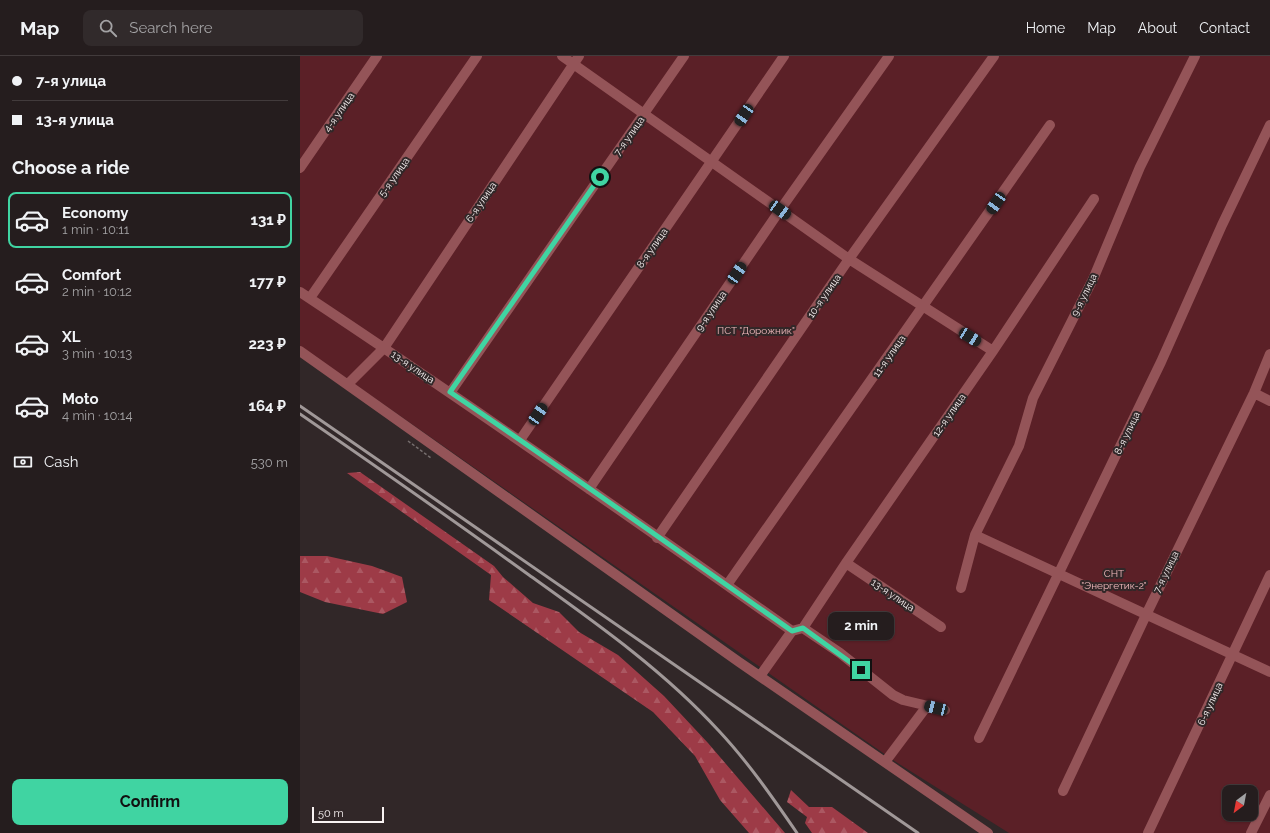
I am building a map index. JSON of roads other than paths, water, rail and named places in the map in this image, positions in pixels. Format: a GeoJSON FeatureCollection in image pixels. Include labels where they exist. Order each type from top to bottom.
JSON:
{"type":"FeatureCollection","features":[{"type":"Feature","properties":{"kind":"street","name":"4-я улица"},"geometry":{"type":"LineString","coordinates":[[300,168],[377,56]]}},
{"type":"Feature","properties":{"kind":"street","name":"5-я улица"},"geometry":{"type":"LineString","coordinates":[[310,298],[477,56]]}},
{"type":"Feature","properties":{"kind":"street"},"geometry":{"type":"LineString","coordinates":[[562,56],[576,60],[644,114],[849,259],[993,351]]}},
{"type":"Feature","properties":{"kind":"street","name":"7-я улица"},"geometry":{"type":"LineString","coordinates":[[450,392],[684,56]]}},
{"type":"Feature","properties":{"kind":"street","name":"8-я улица"},"geometry":{"type":"LineString","coordinates":[[520,440],[784,56]]}},
{"type":"Feature","properties":{"kind":"street","name":"9-я улица"},"geometry":{"type":"LineString","coordinates":[[590,489],[780,210],[889,56]]}},
{"type":"Feature","properties":{"kind":"street","name":"10-я улица"},"geometry":{"type":"LineString","coordinates":[[657,538],[849,259],[994,56]]}},
{"type":"Feature","properties":{"kind":"street","name":"9-я улица"},"geometry":{"type":"LineString","coordinates":[[961,588],[975,535],[1019,446],[1033,398],[1094,277],[1140,167],[1195,56]]}},
{"type":"Feature","properties":{"kind":"street","name":"6-я улица"},"geometry":{"type":"LineString","coordinates":[[348,384],[384,348],[576,60]]}},
{"type":"Feature","properties":{"kind":"street","name":"11-я улица"},"geometry":{"type":"LineString","coordinates":[[727,585],[1050,125]]}},
{"type":"Feature","properties":{"kind":"street","name":"8-я улица"},"geometry":{"type":"LineString","coordinates":[[979,738],[1161,362],[1222,225],[1270,125]]}},
{"type":"Feature","properties":{"kind":"street","name":"12-я улица"},"geometry":{"type":"LineString","coordinates":[[803,628],[846,563],[993,351],[1094,200]]}},
{"type":"Feature","properties":{"kind":"street","name":"13-я улица"},"geometry":{"type":"LineString","coordinates":[[300,292],[520,440],[657,538],[792,631]]}},
{"type":"Feature","properties":{"kind":"street"},"geometry":{"type":"LineString","coordinates":[[300,351],[348,384],[453,461],[760,676],[988,833]]}},
{"type":"Feature","properties":{"kind":"street","name":"7-я улица"},"geometry":{"type":"LineString","coordinates":[[1064,791],[1146,615],[1254,393],[1270,354]]}},
{"type":"Feature","properties":{"kind":"street"},"geometry":{"type":"LineString","coordinates":[[1254,393],[1270,401]]}},
{"type":"Feature","properties":{"kind":"street"},"geometry":{"type":"LineString","coordinates":[[975,535],[1270,672]]}},
{"type":"Feature","properties":{"kind":"street","name":"13-я улица"},"geometry":{"type":"LineString","coordinates":[[846,563],[941,627]]}},
{"type":"Feature","properties":{"kind":"street","name":"6-я улица"},"geometry":{"type":"LineString","coordinates":[[1148,833],[1270,575]]}},
{"type":"Feature","properties":{"kind":"street"},"geometry":{"type":"LineString","coordinates":[[760,676],[792,631],[803,628],[840,654],[893,695],[945,710]]}},
{"type":"Feature","properties":{"kind":"street"},"geometry":{"type":"LineString","coordinates":[[885,762],[927,706]]}},
{"type":"Feature","properties":{"kind":"street"},"geometry":{"type":"LineString","coordinates":[[1251,833],[1270,795]]}},
{"type":"Feature","properties":{"kind":"railway"},"geometry":{"type":"LineString","coordinates":[[300,406],[918,833]]}},
{"type":"Feature","properties":{"kind":"railway"},"geometry":{"type":"LineString","coordinates":[[300,414],[554,593],[604,629],[652,667],[698,709],[730,743],[760,780],[797,833]]}},
{"type":"Feature","properties":{"kind":"park label","name":"ПСТ \"Дорожник\""},"geometry":{"type":"Point","coordinates":[756,330]}},
{"type":"Feature","properties":{"kind":"park label","name":"СHТ \"Энергетик-2\""},"geometry":{"type":"Point","coordinates":[1114,578]}}]}
